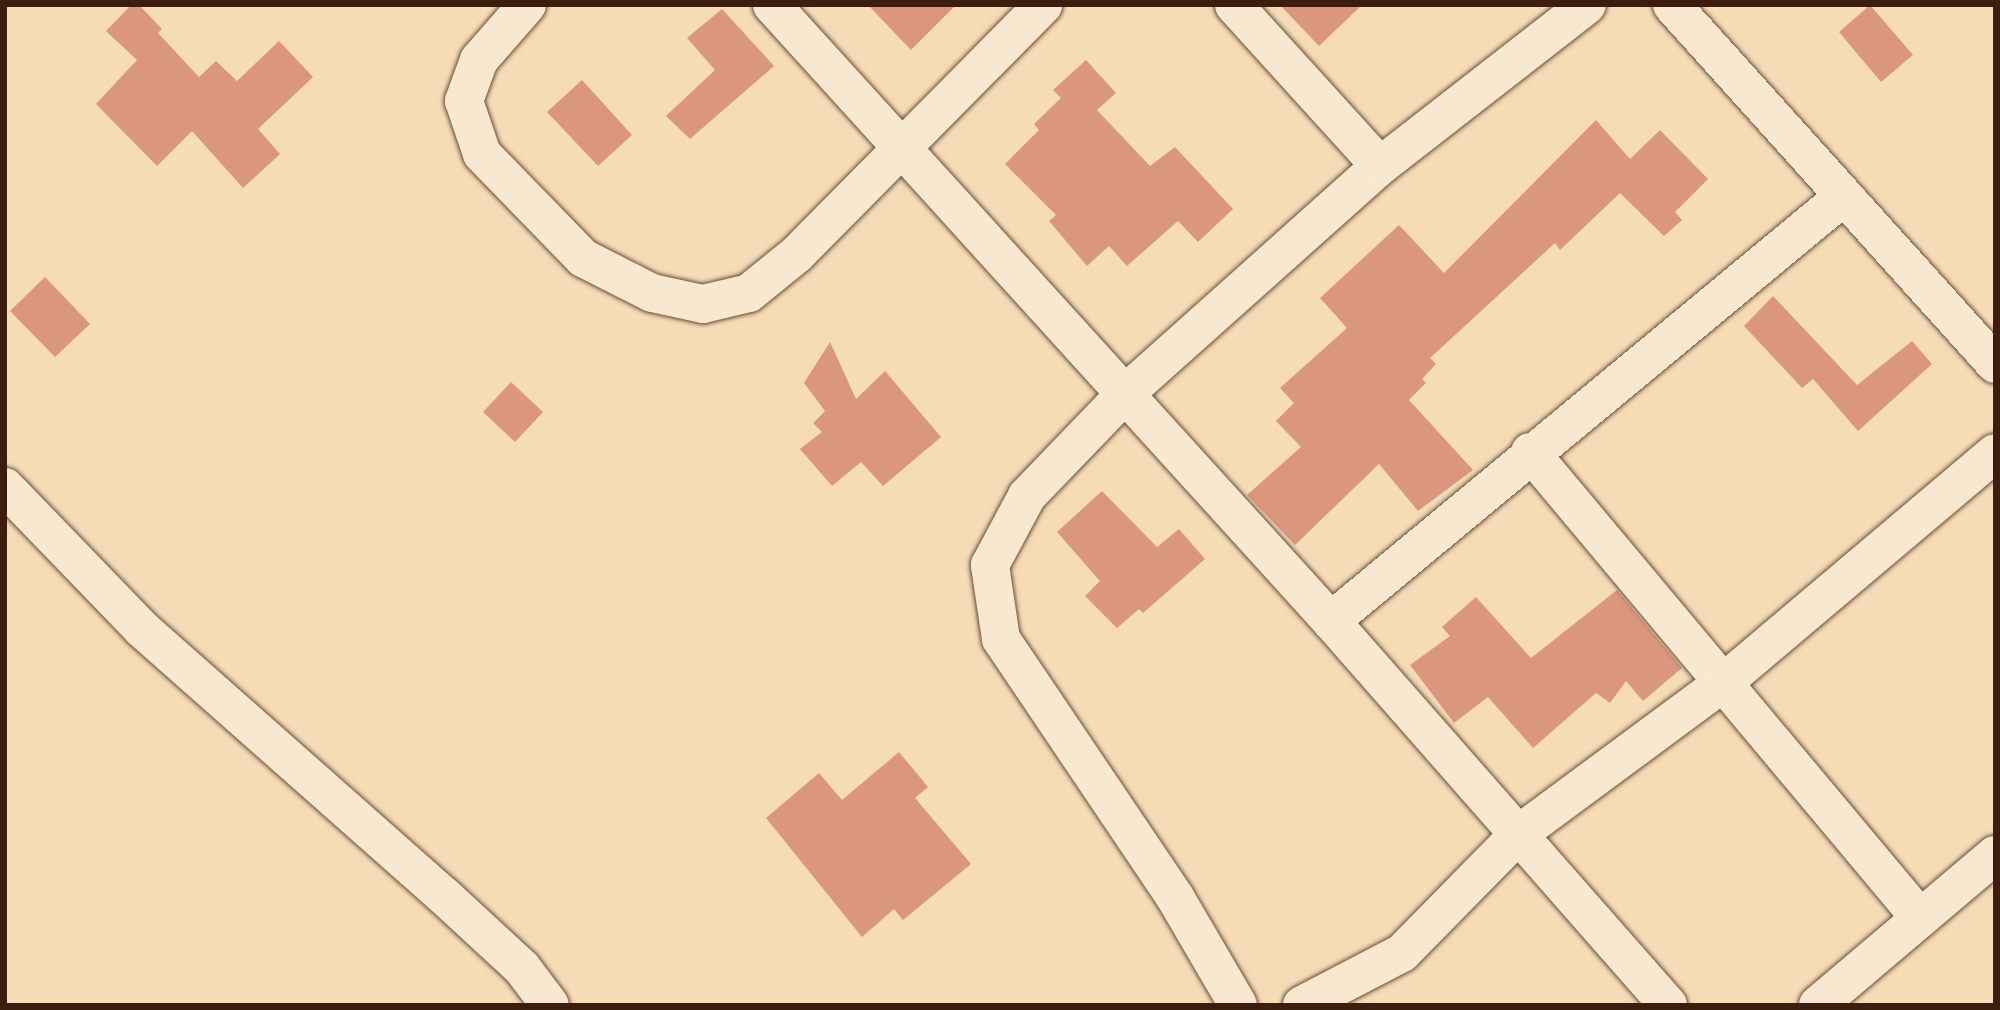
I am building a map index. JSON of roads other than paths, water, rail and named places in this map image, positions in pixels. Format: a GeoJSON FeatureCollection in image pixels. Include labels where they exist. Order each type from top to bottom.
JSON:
{"type":"FeatureCollection","features":[{"type":"Feature","properties":{"kind":"street"},"geometry":{"type":"LineString","coordinates":[[527,5],[479,60],[464,101],[482,153],[583,258],[652,293],[702,304],[748,293],[797,254],[1043,5]]}},
{"type":"Feature","properties":{"kind":"street"},"geometry":{"type":"LineString","coordinates":[[772,5],[1332,621],[1668,1005]]}},
{"type":"Feature","properties":{"kind":"street"},"geometry":{"type":"LineString","coordinates":[[1234,5],[1380,166]]}},
{"type":"Feature","properties":{"kind":"street"},"geometry":{"type":"LineString","coordinates":[[1238,1005],[1175,897],[1001,639],[990,565],[1027,496],[1126,393],[1380,166],[1587,5]]}},
{"type":"Feature","properties":{"kind":"street"},"geometry":{"type":"LineString","coordinates":[[1672,5],[1995,364]]}},
{"type":"Feature","properties":{"kind":"street"},"geometry":{"type":"LineString","coordinates":[[1332,621],[1530,452],[1843,197]]}},
{"type":"Feature","properties":{"kind":"street"},"geometry":{"type":"LineString","coordinates":[[1530,452],[1920,918]]}},
{"type":"Feature","properties":{"kind":"street"},"geometry":{"type":"LineString","coordinates":[[1302,1005],[1402,953],[1520,833],[1723,682],[1995,453]]}},
{"type":"Feature","properties":{"kind":"street"},"geometry":{"type":"LineString","coordinates":[[5,486],[141,628],[463,913],[522,968],[550,1005]]}},
{"type":"Feature","properties":{"kind":"street"},"geometry":{"type":"LineString","coordinates":[[1818,1005],[1995,855]]}}]}
